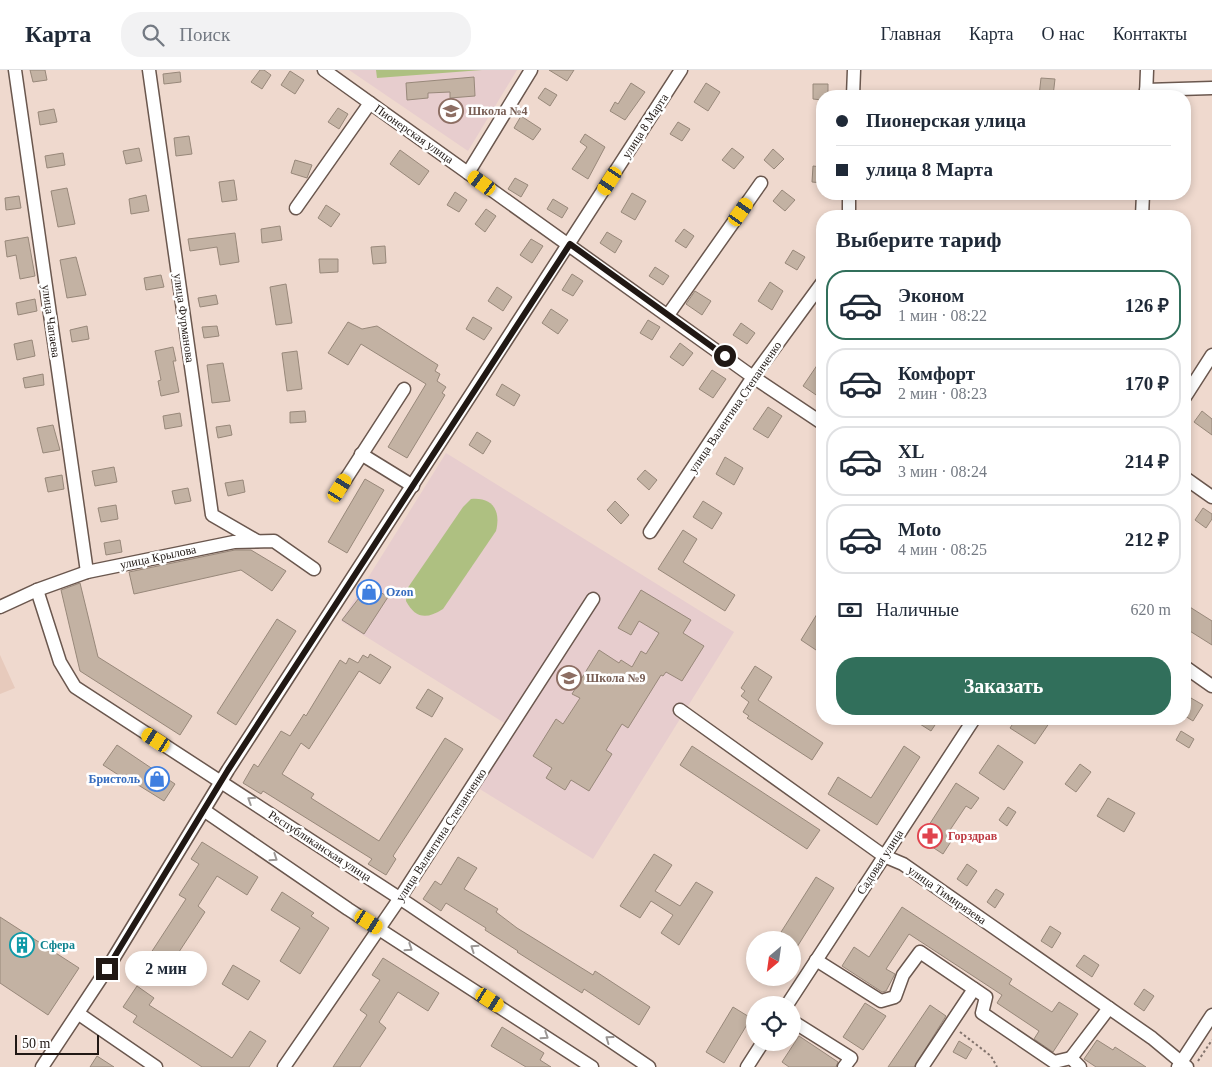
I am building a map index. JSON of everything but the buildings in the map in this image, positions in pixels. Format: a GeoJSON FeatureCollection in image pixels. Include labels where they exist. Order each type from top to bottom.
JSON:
{"type":"FeatureCollection","features":[{"type":"Feature","properties":{"kind":"street","name":"улица Чапаева"},"geometry":{"type":"LineString","coordinates":[[15,70],[87,572]]}},
{"type":"Feature","properties":{"kind":"street","name":"улица Фурманова"},"geometry":{"type":"LineString","coordinates":[[149,70],[212,515],[257,541]]}},
{"type":"Feature","properties":{"kind":"street","name":"Пионерская улица"},"geometry":{"type":"LineString","coordinates":[[324,70],[816,419]]}},
{"type":"Feature","properties":{"kind":"street"},"geometry":{"type":"LineString","coordinates":[[468,172],[532,70]]}},
{"type":"Feature","properties":{"kind":"street","name":"улица 8 Марта"},"geometry":{"type":"LineString","coordinates":[[42,1067],[79,1014],[222,781],[681,70]]}},
{"type":"Feature","properties":{"kind":"street"},"geometry":{"type":"LineString","coordinates":[[853,90],[854,70]]}},
{"type":"Feature","properties":{"kind":"street"},"geometry":{"type":"LineString","coordinates":[[1146,90],[1147,70]]}},
{"type":"Feature","properties":{"kind":"street"},"geometry":{"type":"LineString","coordinates":[[1186,90],[1212,88]]}},
{"type":"Feature","properties":{"kind":"street"},"geometry":{"type":"LineString","coordinates":[[296,208],[370,103]]}},
{"type":"Feature","properties":{"kind":"street"},"geometry":{"type":"LineString","coordinates":[[668,315],[761,183]]}},
{"type":"Feature","properties":{"kind":"street","name":"улица Валентина Степанченко"},"geometry":{"type":"LineString","coordinates":[[650,532],[753,376],[816,291]]}},
{"type":"Feature","properties":{"kind":"street"},"geometry":{"type":"LineString","coordinates":[[1191,388],[1212,355]]}},
{"type":"Feature","properties":{"kind":"street"},"geometry":{"type":"LineString","coordinates":[[340,488],[404,389]]}},
{"type":"Feature","properties":{"kind":"street"},"geometry":{"type":"LineString","coordinates":[[361,454],[413,486]]}},
{"type":"Feature","properties":{"kind":"street"},"geometry":{"type":"LineString","coordinates":[[1191,482],[1212,497]]}},
{"type":"Feature","properties":{"kind":"street","name":"улица Крылова"},"geometry":{"type":"LineString","coordinates":[[0,607],[37,590],[87,572],[234,542],[274,541],[314,569]]}},
{"type":"Feature","properties":{"kind":"street","name":"Республиканская улица"},"geometry":{"type":"LineString","coordinates":[[37,590],[60,662],[75,687],[400,898],[649,1067]]}},
{"type":"Feature","properties":{"kind":"street","name":"улица Валентина Степанченко"},"geometry":{"type":"LineString","coordinates":[[284,1067],[400,898],[593,599]]}},
{"type":"Feature","properties":{"kind":"street"},"geometry":{"type":"LineString","coordinates":[[1191,671],[1212,686]]}},
{"type":"Feature","properties":{"kind":"street","name":"улица Тимирязева"},"geometry":{"type":"LineString","coordinates":[[680,710],[884,856],[903,864],[1109,1008],[1182,1065]]}},
{"type":"Feature","properties":{"kind":"street","name":"Садовая улица"},"geometry":{"type":"LineString","coordinates":[[793,996],[970,725]]}},
{"type":"Feature","properties":{"kind":"street"},"geometry":{"type":"LineString","coordinates":[[205,810],[378,928],[592,1067]]}},
{"type":"Feature","properties":{"kind":"street"},"geometry":{"type":"LineString","coordinates":[[816,960],[881,1001],[895,997],[903,975],[920,952],[986,998],[982,1014],[1054,1062],[1075,1063],[1109,1008]]}},
{"type":"Feature","properties":{"kind":"street"},"geometry":{"type":"LineString","coordinates":[[922,1067],[974,989]]}},
{"type":"Feature","properties":{"kind":"street"},"geometry":{"type":"LineString","coordinates":[[79,1014],[156,1067]]}},
{"type":"Feature","properties":{"kind":"street"},"geometry":{"type":"LineString","coordinates":[[1182,1065],[1212,1016]]}},
{"type":"Feature","properties":{"kind":"street"},"geometry":{"type":"LineString","coordinates":[[801,1027],[851,1058],[844,1067]]}},
{"type":"Feature","properties":{"kind":"street"},"geometry":{"type":"LineString","coordinates":[[747,1067],[757,1051]]}},
{"type":"Feature","properties":{"kind":"path"},"geometry":{"type":"LineString","coordinates":[[951,1024],[991,1056],[997,1067]]}},
{"type":"Feature","properties":{"kind":"path"},"geometry":{"type":"LineString","coordinates":[[1194,1067],[1212,1040]]}},
{"type":"Feature","properties":{"kind":"shaded area","name":"Школа №4"},"geometry":{"type":"Polygon","coordinates":[[[349,70],[517,70],[468,151],[349,70]]]}},
{"type":"Feature","properties":{"kind":"shaded area","name":"Школа №9"},"geometry":{"type":"Polygon","coordinates":[[[446,453],[734,632],[593,859],[470,783],[506,724],[341,621],[446,453]]]}},
{"type":"Feature","properties":{"kind":"shaded area"},"geometry":{"type":"Polygon","coordinates":[[[0,655],[15,688],[0,694],[0,655]]]}},
{"type":"Feature","properties":{"kind":"green space"},"geometry":{"type":"Polygon","coordinates":[[[376,70],[482,70],[377,78],[376,70]]]}},
{"type":"Feature","properties":{"kind":"green space"},"geometry":{"type":"Polygon","coordinates":[[[471,499],[485,500],[494,507],[497,517],[496,531],[443,609],[426,616],[417,614],[409,607],[406,601],[407,589],[463,507],[471,499]]]}},
{"type":"Feature","properties":{"kind":"place","name":"Школа №4"},"geometry":{"type":"Point","coordinates":[451,111]}},
{"type":"Feature","properties":{"kind":"place","name":"Ozon"},"geometry":{"type":"Point","coordinates":[369,592]}},
{"type":"Feature","properties":{"kind":"place","name":"Школа №9"},"geometry":{"type":"Point","coordinates":[569,678]}},
{"type":"Feature","properties":{"kind":"place","name":"Бристоль"},"geometry":{"type":"Point","coordinates":[157,779]}},
{"type":"Feature","properties":{"kind":"place","name":"Горздрав"},"geometry":{"type":"Point","coordinates":[930,836]}},
{"type":"Feature","properties":{"kind":"place","name":"Сфера"},"geometry":{"type":"Point","coordinates":[22,945]}},
{"type":"Feature","properties":{"kind":"route"},"geometry":{"type":"LineString","coordinates":[[107,969],[195,828],[228,770],[570,244],[725,356]]}}]}
